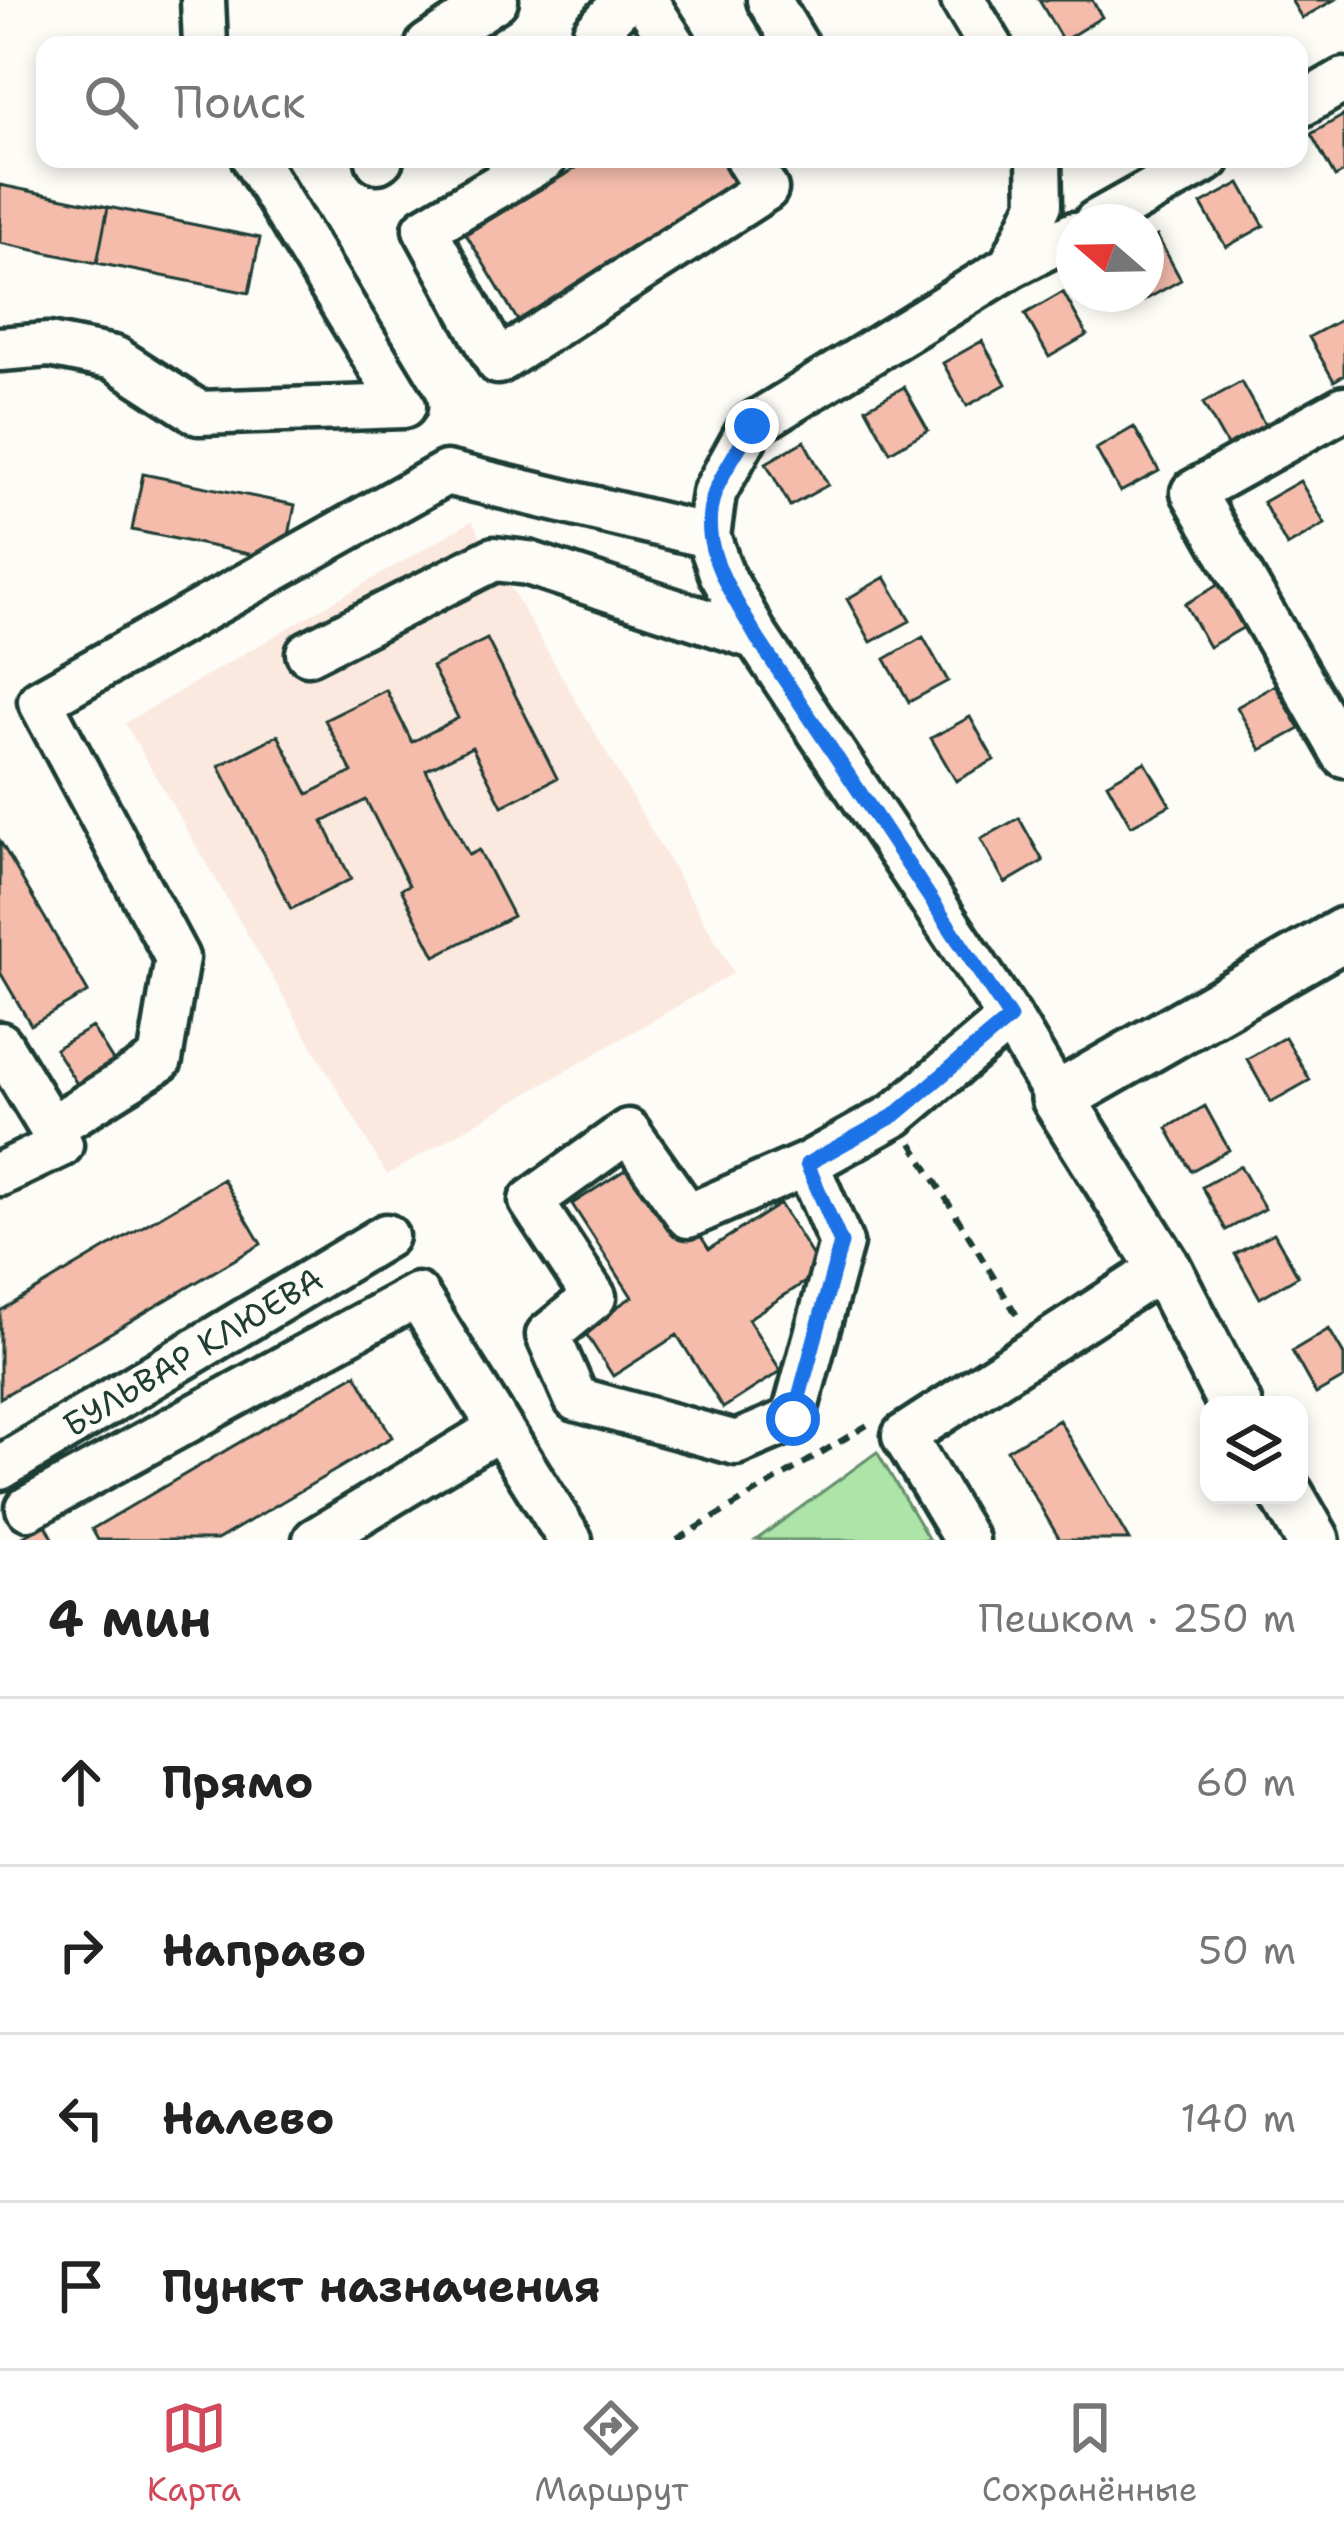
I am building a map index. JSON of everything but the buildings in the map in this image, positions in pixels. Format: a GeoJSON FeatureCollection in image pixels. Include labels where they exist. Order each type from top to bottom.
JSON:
{"type":"FeatureCollection","features":[{"type":"Feature","properties":{"kind":"main road"},"geometry":{"type":"LineString","coordinates":[[1227,1390],[1164,1268],[1058,1098],[1344,934]]}},
{"type":"Feature","properties":{"kind":"main road"},"geometry":{"type":"LineString","coordinates":[[1292,1504],[1313,1540]]}},
{"type":"Feature","properties":{"kind":"street"},"geometry":{"type":"LineString","coordinates":[[202,0],[204,36]]}},
{"type":"Feature","properties":{"kind":"street"},"geometry":{"type":"LineString","coordinates":[[442,36],[496,0]]}},
{"type":"Feature","properties":{"kind":"street"},"geometry":{"type":"LineString","coordinates":[[594,36],[626,0]]}},
{"type":"Feature","properties":{"kind":"street"},"geometry":{"type":"LineString","coordinates":[[645,0],[668,36]]}},
{"type":"Feature","properties":{"kind":"street"},"geometry":{"type":"LineString","coordinates":[[770,0],[791,36]]}},
{"type":"Feature","properties":{"kind":"street"},"geometry":{"type":"LineString","coordinates":[[963,0],[985,36]]}},
{"type":"Feature","properties":{"kind":"street"},"geometry":{"type":"LineString","coordinates":[[1308,101],[1344,80]]}},
{"type":"Feature","properties":{"kind":"street"},"geometry":{"type":"LineString","coordinates":[[0,349],[49,345],[114,358],[199,413],[404,406],[259,168]]}},
{"type":"Feature","properties":{"kind":"street"},"geometry":{"type":"LineString","coordinates":[[529,168],[424,229],[498,362],[766,189],[753,168]]}},
{"type":"Feature","properties":{"kind":"street"},"geometry":{"type":"LineString","coordinates":[[1011,266],[1040,205],[1039,168]]}},
{"type":"Feature","properties":{"kind":"street"},"geometry":{"type":"LineString","coordinates":[[1128,204],[1192,168]]}},
{"type":"Feature","properties":{"kind":"street"},"geometry":{"type":"LineString","coordinates":[[1056,243],[1011,266],[752,426],[714,493],[707,536],[721,573],[757,638],[1010,1018],[1058,1098]]}},
{"type":"Feature","properties":{"kind":"street"},"geometry":{"type":"LineString","coordinates":[[1344,408],[1193,492],[1344,755]]}},
{"type":"Feature","properties":{"kind":"street"},"geometry":{"type":"LineString","coordinates":[[51,1128],[160,1060],[177,958],[40,701],[446,473],[707,536]]}},
{"type":"Feature","properties":{"kind":"street"},"geometry":{"type":"LineString","coordinates":[[308,653],[494,559],[528,563],[757,638]]}},
{"type":"Feature","properties":{"kind":"street"},"geometry":{"type":"LineString","coordinates":[[807,1164],[841,1243],[793,1419],[736,1443],[576,1399],[548,1335],[594,1298],[532,1201],[628,1131],[688,1216],[807,1164],[895,1115],[1010,1018]]}},
{"type":"Feature","properties":{"kind":"street"},"geometry":{"type":"LineString","coordinates":[[0,1044],[61,1145],[0,1174]]}},
{"type":"Feature","properties":{"kind":"street","name":"БУЛЬВАР КЛЮЕВА"},"geometry":{"type":"LineString","coordinates":[[0,1468],[386,1235]]}},
{"type":"Feature","properties":{"kind":"street"},"geometry":{"type":"LineString","coordinates":[[966,1540],[904,1436],[1164,1268]]}},
{"type":"Feature","properties":{"kind":"street"},"geometry":{"type":"LineString","coordinates":[[28,1508],[417,1295],[570,1540]]}},
{"type":"Feature","properties":{"kind":"street"},"geometry":{"type":"LineString","coordinates":[[315,1540],[500,1428]]}},
{"type":"Feature","properties":{"kind":"path"},"geometry":{"type":"LineString","coordinates":[[895,1115],[1026,1331]]}},
{"type":"Feature","properties":{"kind":"path"},"geometry":{"type":"LineString","coordinates":[[677,1540],[871,1423]]}},
{"type":"Feature","properties":{"kind":"shaded area"},"geometry":{"type":"Polygon","coordinates":[[[472,521],[734,973],[387,1175],[125,723],[472,521]]]}},
{"type":"Feature","properties":{"kind":"green space"},"geometry":{"type":"Polygon","coordinates":[[[877,1452],[929,1540],[756,1540],[877,1452]]]}},
{"type":"Feature","properties":{"kind":"route"},"geometry":{"type":"LineString","coordinates":[[752,426],[714,493],[707,536],[721,573],[757,638],[1010,1018],[895,1115],[807,1164],[841,1243],[793,1419]]}}]}
